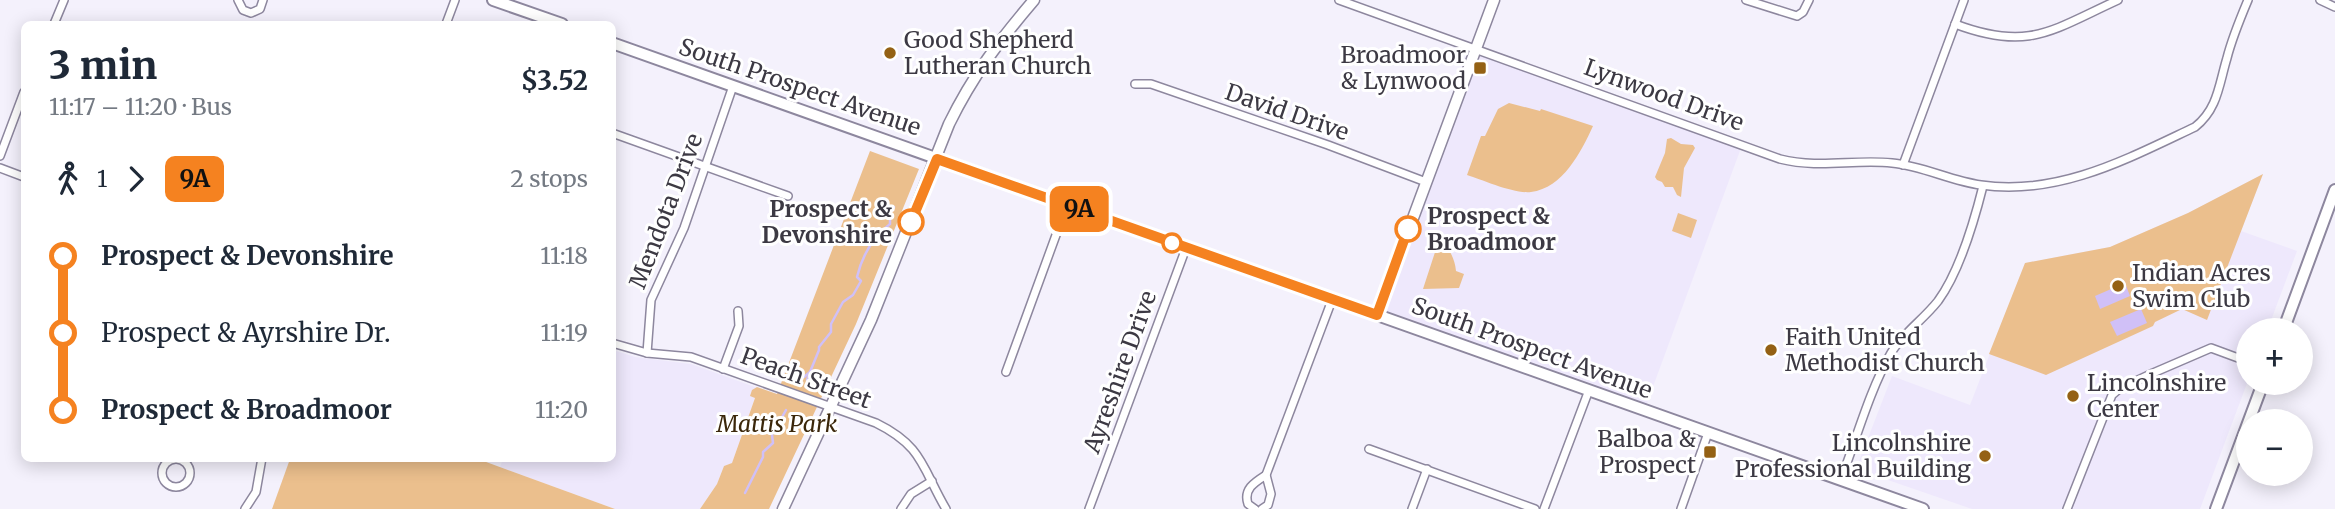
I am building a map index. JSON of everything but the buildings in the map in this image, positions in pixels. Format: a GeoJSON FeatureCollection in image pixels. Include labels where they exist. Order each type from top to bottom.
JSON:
{"type":"FeatureCollection","features":[{"type":"Feature","properties":{"kind":"main road"},"geometry":{"type":"LineString","coordinates":[[493,0],[553,21]]}},
{"type":"Feature","properties":{"kind":"main road","name":"South Prospect Avenue"},"geometry":{"type":"LineString","coordinates":[[616,44],[1923,509]]}},
{"type":"Feature","properties":{"kind":"main road"},"geometry":{"type":"LineString","coordinates":[[2288,318],[2335,190]]}},
{"type":"Feature","properties":{"kind":"main road"},"geometry":{"type":"LineString","coordinates":[[2216,509],[2259,395]]}},
{"type":"Feature","properties":{"kind":"street"},"geometry":{"type":"LineString","coordinates":[[55,21],[64,0]]}},
{"type":"Feature","properties":{"kind":"street"},"geometry":{"type":"LineString","coordinates":[[238,0],[243,10],[251,13],[260,9],[263,0]]}},
{"type":"Feature","properties":{"kind":"street"},"geometry":{"type":"LineString","coordinates":[[447,21],[455,0]]}},
{"type":"Feature","properties":{"kind":"street"},"geometry":{"type":"LineString","coordinates":[[783,509],[879,301],[950,124],[976,73],[1034,0]]}},
{"type":"Feature","properties":{"kind":"street","name":"Lynwood Drive"},"geometry":{"type":"LineString","coordinates":[[1339,0],[1780,159],[1811,165],[1863,162],[1903,164],[1983,186],[2031,186],[2078,178],[2195,127],[2205,120],[2214,106],[2227,57],[2248,0]]}},
{"type":"Feature","properties":{"kind":"street"},"geometry":{"type":"LineString","coordinates":[[1377,315],[1494,0]]}},
{"type":"Feature","properties":{"kind":"street"},"geometry":{"type":"LineString","coordinates":[[1746,0],[1794,16],[1799,16],[1809,0]]}},
{"type":"Feature","properties":{"kind":"street"},"geometry":{"type":"LineString","coordinates":[[1903,164],[1964,0]]}},
{"type":"Feature","properties":{"kind":"street"},"geometry":{"type":"LineString","coordinates":[[1955,24],[1993,37],[2024,38],[2053,30],[2118,0]]}},
{"type":"Feature","properties":{"kind":"street"},"geometry":{"type":"LineString","coordinates":[[2320,0],[2335,7]]}},
{"type":"Feature","properties":{"kind":"street"},"geometry":{"type":"LineString","coordinates":[[251,13],[251,21]]}},
{"type":"Feature","properties":{"kind":"street","name":"David Drive"},"geometry":{"type":"LineString","coordinates":[[1135,84],[1151,84],[1426,181]]}},
{"type":"Feature","properties":{"kind":"street","name":"Mendota Drive"},"geometry":{"type":"LineString","coordinates":[[647,352],[651,300],[684,228],[733,86]]}},
{"type":"Feature","properties":{"kind":"street"},"geometry":{"type":"LineString","coordinates":[[0,156],[21,100]]}},
{"type":"Feature","properties":{"kind":"street"},"geometry":{"type":"LineString","coordinates":[[616,134],[788,196]]}},
{"type":"Feature","properties":{"kind":"street"},"geometry":{"type":"LineString","coordinates":[[0,168],[21,176]]}},
{"type":"Feature","properties":{"kind":"street"},"geometry":{"type":"LineString","coordinates":[[1840,479],[1890,354],[1908,331],[1934,306],[1950,281],[1977,211],[1983,186]]}},
{"type":"Feature","properties":{"kind":"street"},"geometry":{"type":"LineString","coordinates":[[1006,372],[1067,205]]}},
{"type":"Feature","properties":{"kind":"street","name":"Ayreshire Drive"},"geometry":{"type":"LineString","coordinates":[[1089,509],[1186,248]]}},
{"type":"Feature","properties":{"kind":"street"},"geometry":{"type":"LineString","coordinates":[[1255,509],[1248,504],[1247,493],[1251,486],[1266,475],[1332,300]]}},
{"type":"Feature","properties":{"kind":"street"},"geometry":{"type":"LineString","coordinates":[[723,369],[739,326],[738,311]]}},
{"type":"Feature","properties":{"kind":"street","name":"Peach Street"},"geometry":{"type":"LineString","coordinates":[[616,344],[647,352],[691,357],[895,432],[918,454],[946,509]]}},
{"type":"Feature","properties":{"kind":"street"},"geometry":{"type":"LineString","coordinates":[[2067,509],[2115,391],[2211,348],[2236,357]]}},
{"type":"Feature","properties":{"kind":"street"},"geometry":{"type":"LineString","coordinates":[[1545,509],[1589,390]]}},
{"type":"Feature","properties":{"kind":"street"},"geometry":{"type":"LineString","coordinates":[[1681,509],[1708,433]]}},
{"type":"Feature","properties":{"kind":"street"},"geometry":{"type":"LineString","coordinates":[[1369,449],[1535,509]]}},
{"type":"Feature","properties":{"kind":"street"},"geometry":{"type":"LineString","coordinates":[[171,462],[162,471],[166,483],[177,488],[188,481],[190,462]]}},
{"type":"Feature","properties":{"kind":"street"},"geometry":{"type":"LineString","coordinates":[[245,509],[256,492],[261,462]]}},
{"type":"Feature","properties":{"kind":"street"},"geometry":{"type":"LineString","coordinates":[[1412,509],[1427,469]]}},
{"type":"Feature","properties":{"kind":"street"},"geometry":{"type":"LineString","coordinates":[[1262,509],[1268,505],[1271,494],[1266,475]]}},
{"type":"Feature","properties":{"kind":"street"},"geometry":{"type":"LineString","coordinates":[[901,509],[911,494],[932,481]]}},
{"type":"Feature","properties":{"kind":"shaded area"},"geometry":{"type":"Polygon","coordinates":[[[1478,55],[1741,148],[1644,411],[1381,314],[1478,55]]]}},
{"type":"Feature","properties":{"kind":"shaded area"},"geometry":{"type":"Polygon","coordinates":[[[2263,174],[2241,231],[2297,251],[2272,318],[2236,318],[2236,395],[2243,395],[2200,509],[1972,509],[1856,469],[1892,376],[1970,405],[2025,263],[2110,247],[2188,213],[2263,174]]]}},
{"type":"Feature","properties":{"kind":"shaded area"},"geometry":{"type":"Polygon","coordinates":[[[2125,283],[2130,296],[2100,309],[2095,296],[2125,283]]]}},
{"type":"Feature","properties":{"kind":"shaded area"},"geometry":{"type":"Polygon","coordinates":[[[2141,309],[2147,323],[2117,336],[2110,322],[2141,309]]]}},
{"type":"Feature","properties":{"kind":"shaded area"},"geometry":{"type":"Polygon","coordinates":[[[616,351],[635,357],[691,364],[777,395],[755,398],[732,463],[724,466],[717,484],[700,509],[615,509],[500,467],[502,462],[616,462],[616,351]]]}},
{"type":"Feature","properties":{"kind":"green space"},"geometry":{"type":"Polygon","coordinates":[[[1509,103],[1540,111],[1541,109],[1593,126],[1570,167],[1552,184],[1542,189],[1531,192],[1516,191],[1467,175],[1481,136],[1485,136],[1498,109],[1509,103]]]}},
{"type":"Feature","properties":{"kind":"green space"},"geometry":{"type":"Polygon","coordinates":[[[1671,138],[1695,148],[1684,168],[1681,197],[1673,187],[1665,187],[1655,177],[1665,153],[1667,139],[1671,138]]]}},
{"type":"Feature","properties":{"kind":"green space","name":"Mattis Park"},"geometry":{"type":"Polygon","coordinates":[[[870,151],[919,169],[856,324],[769,509],[700,509],[717,484],[724,466],[732,463],[755,398],[750,396],[752,390],[757,387],[777,394],[870,151]]]}},
{"type":"Feature","properties":{"kind":"green space","name":"Indian Acres Swim Club"},"geometry":{"type":"Polygon","coordinates":[[[2263,174],[2207,320],[2182,309],[2155,322],[2153,326],[2046,375],[1989,354],[2025,263],[2110,247],[2188,213],[2263,174]]]}},
{"type":"Feature","properties":{"kind":"green space"},"geometry":{"type":"Polygon","coordinates":[[[1678,213],[1697,220],[1691,238],[1672,231],[1678,213]]]}},
{"type":"Feature","properties":{"kind":"green space"},"geometry":{"type":"Polygon","coordinates":[[[1438,243],[1445,243],[1449,250],[1456,271],[1464,274],[1459,288],[1423,289],[1438,243]]]}},
{"type":"Feature","properties":{"kind":"green space"},"geometry":{"type":"Polygon","coordinates":[[[289,462],[486,462],[615,509],[272,509],[289,462]]]}},
{"type":"Feature","properties":{"kind":"waterway"},"geometry":{"type":"LineString","coordinates":[[804,377],[810,372],[819,347],[831,332],[831,324],[843,302],[853,295],[861,281],[857,277],[865,255],[873,241],[890,224],[890,213],[894,207]]}},
{"type":"Feature","properties":{"kind":"waterway"},"geometry":{"type":"LineString","coordinates":[[807,380],[810,372]]}},
{"type":"Feature","properties":{"kind":"waterway"},"geometry":{"type":"LineString","coordinates":[[745,493],[763,452],[773,443],[772,435],[786,410]]}},
{"type":"Feature","properties":{"kind":"bus line","name":"9A"},"geometry":{"type":"LineString","coordinates":[[911,222],[937,159],[1377,315],[1408,229]]}},
{"type":"Feature","properties":{"kind":"place","name":"Good Shepherd Lutheran Church"},"geometry":{"type":"Point","coordinates":[890,53]}},
{"type":"Feature","properties":{"kind":"place","name":"Broadmoor & Lynwood"},"geometry":{"type":"Point","coordinates":[1480,68]}},
{"type":"Feature","properties":{"kind":"place","name":"Prospect & Devonshire"},"geometry":{"type":"Point","coordinates":[911,222]}},
{"type":"Feature","properties":{"kind":"place","name":"Prospect & Broadmoor"},"geometry":{"type":"Point","coordinates":[1408,229]}},
{"type":"Feature","properties":{"kind":"place","name":"Indian Acres Swim Club"},"geometry":{"type":"Point","coordinates":[2118,286]}},
{"type":"Feature","properties":{"kind":"place","name":"Faith United Methodist Church"},"geometry":{"type":"Point","coordinates":[1771,350]}},
{"type":"Feature","properties":{"kind":"place","name":"Lincolnshire Center"},"geometry":{"type":"Point","coordinates":[2073,396]}},
{"type":"Feature","properties":{"kind":"place","name":"Balboa & Prospect"},"geometry":{"type":"Point","coordinates":[1710,452]}},
{"type":"Feature","properties":{"kind":"place","name":"Lincolnshire Professional Building"},"geometry":{"type":"Point","coordinates":[1985,456]}}]}
